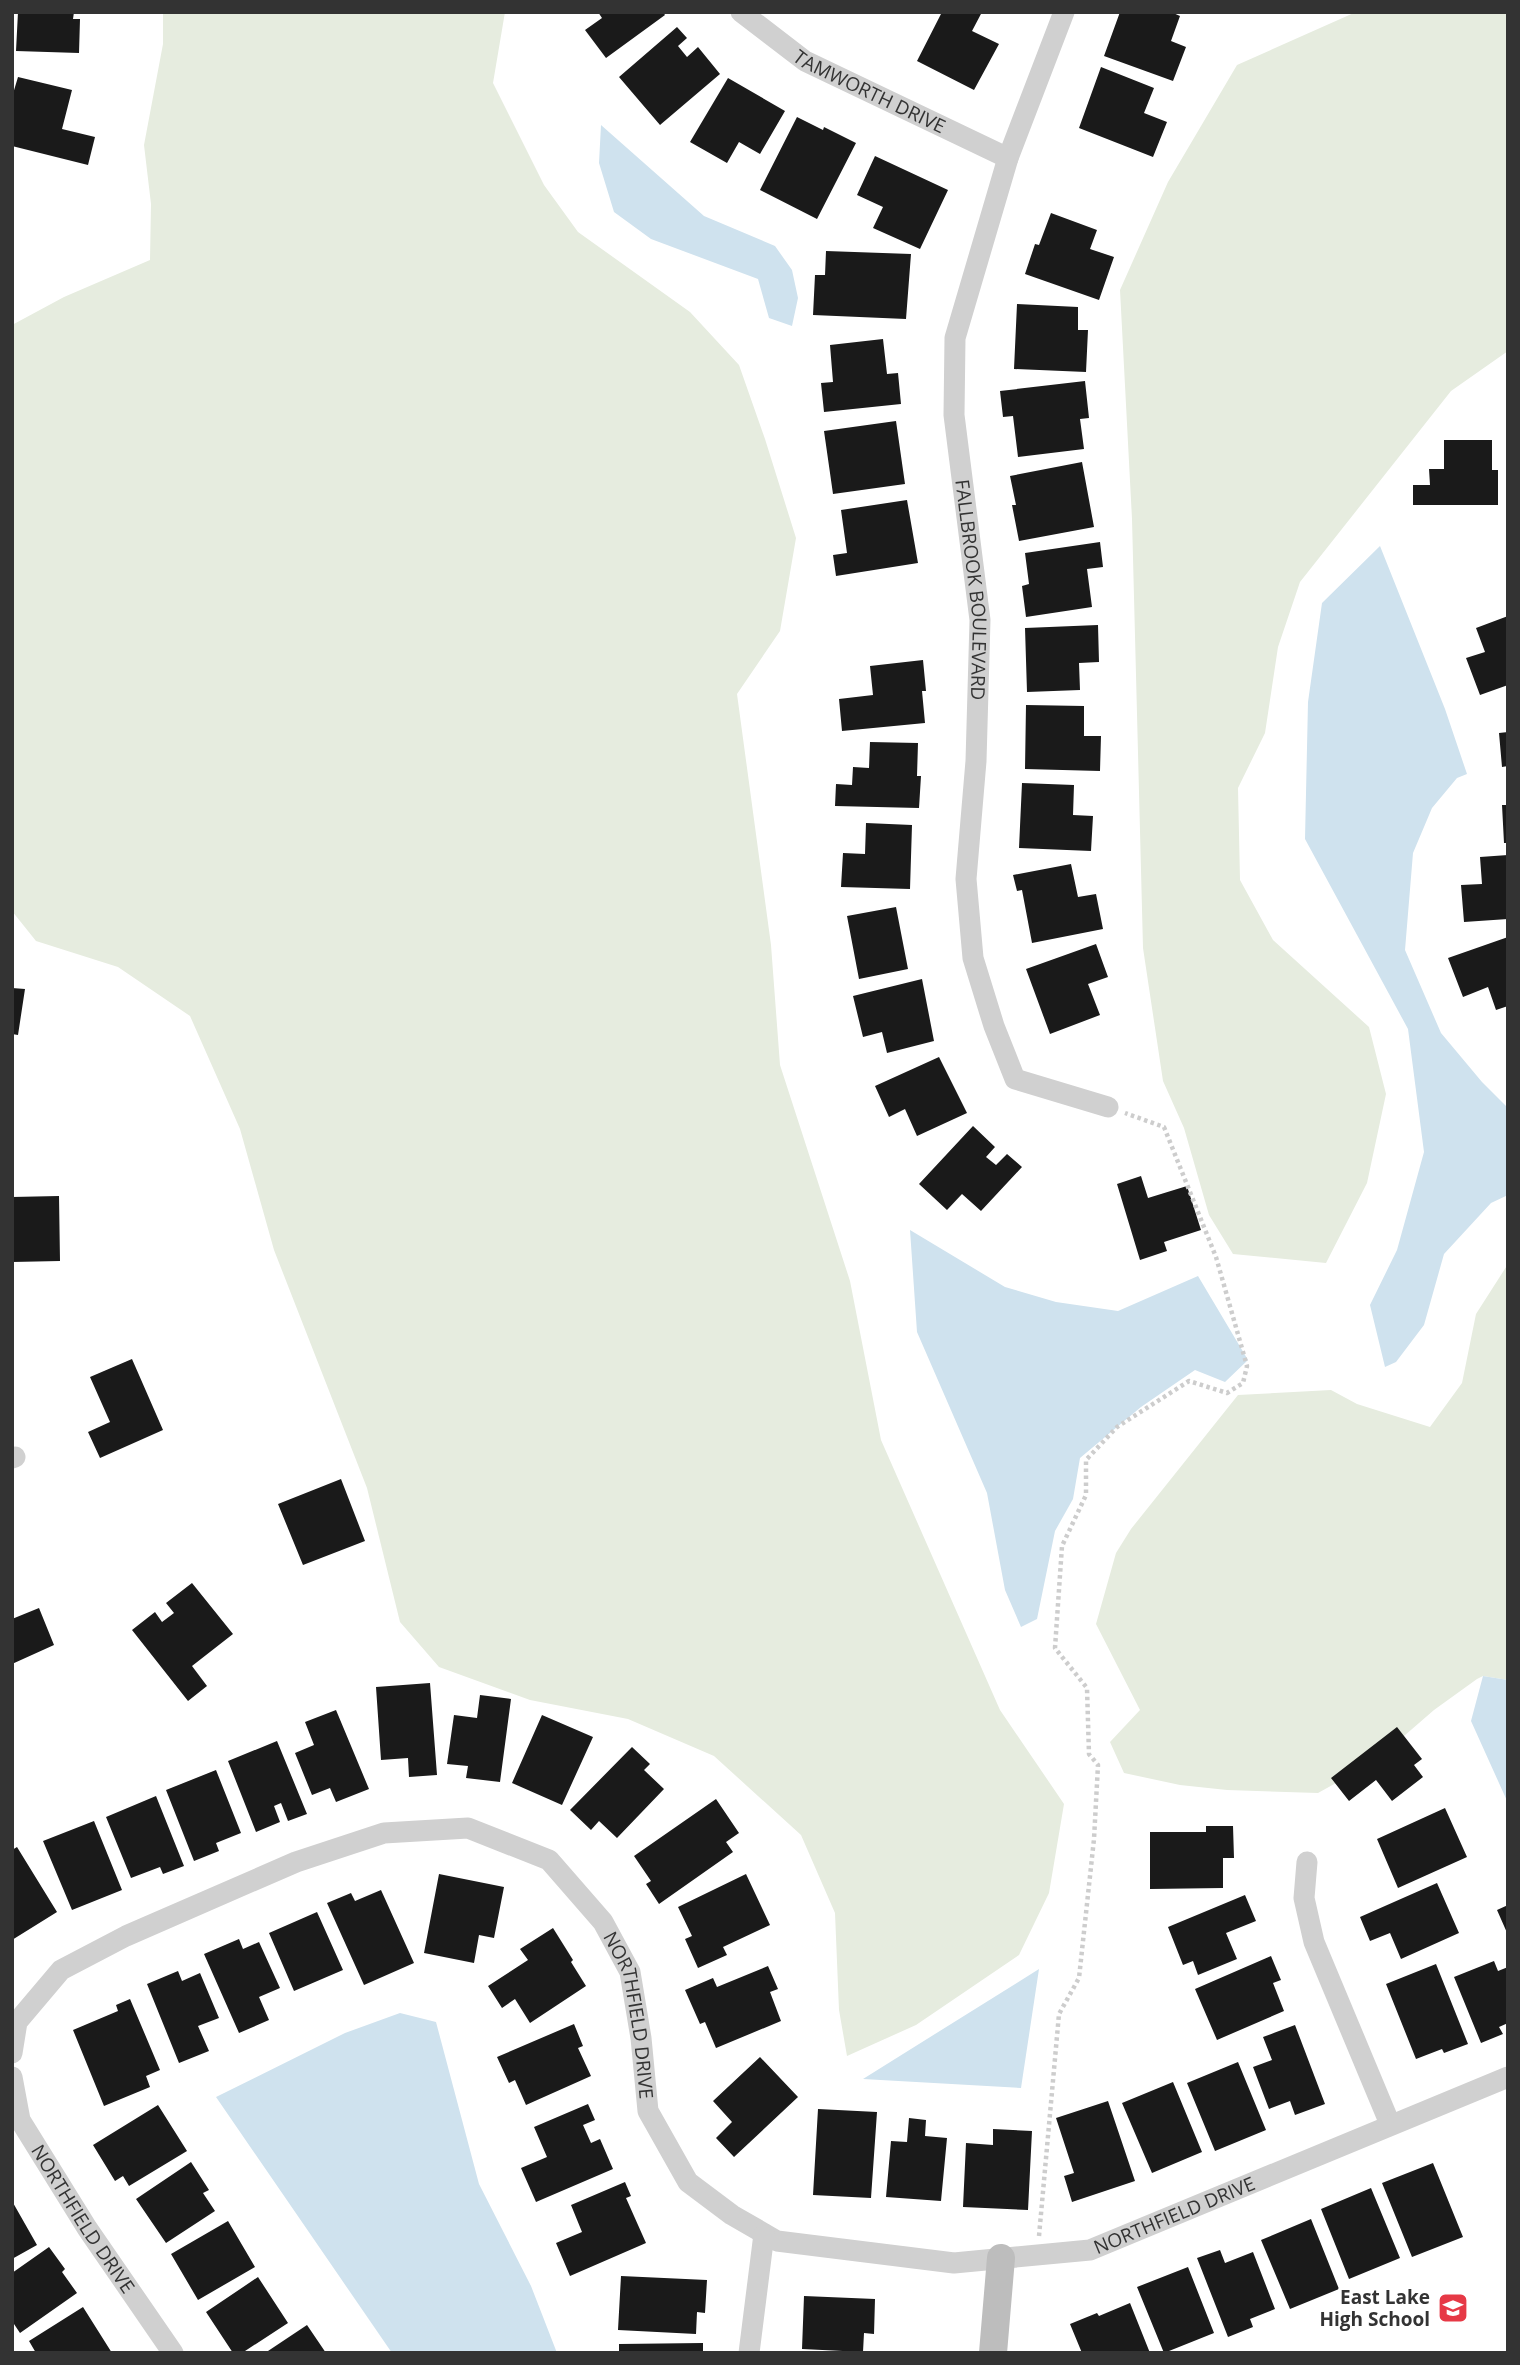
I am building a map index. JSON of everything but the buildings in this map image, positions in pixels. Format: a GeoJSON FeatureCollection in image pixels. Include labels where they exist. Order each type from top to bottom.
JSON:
{"type":"FeatureCollection","features":[{"type":"Feature","properties":{"kind":"street","name":"TAMWORTH DRIVE"},"geometry":{"type":"LineString","coordinates":[[741,12],[805,61],[1008,158]]}},
{"type":"Feature","properties":{"kind":"street","name":"FALLBROOK BOULEVARD"},"geometry":{"type":"LineString","coordinates":[[1064,12],[1008,158],[955,338],[954,415],[980,620],[976,761],[966,879],[973,958],[994,1026],[1015,1079],[1108,1107]]}},
{"type":"Feature","properties":{"kind":"street","name":"NORTHFIELD DRIVE"},"geometry":{"type":"LineString","coordinates":[[12,2053],[17,2022],[61,1970],[126,1936],[296,1862],[384,1833],[468,1828],[549,1860],[603,1922],[630,1972],[648,2111],[688,2182],[732,2215],[777,2241],[954,2263],[1090,2250],[1508,2077]]}},
{"type":"Feature","properties":{"kind":"street"},"geometry":{"type":"LineString","coordinates":[[1307,1862],[1304,1898],[1314,1942],[1390,2124]]}},
{"type":"Feature","properties":{"kind":"street","name":"NORTHFIELD DRIVE"},"geometry":{"type":"LineString","coordinates":[[12,2077],[20,2120],[87,2228],[173,2353]]}},
{"type":"Feature","properties":{"kind":"street"},"geometry":{"type":"LineString","coordinates":[[749,2353],[764,2234]]}},
{"type":"Feature","properties":{"kind":"street"},"geometry":{"type":"LineString","coordinates":[[993,2353],[1001,2258]]}},
{"type":"Feature","properties":{"kind":"path"},"geometry":{"type":"LineString","coordinates":[[1037,2255],[1059,2014],[1079,1978],[1094,1839],[1098,1765],[1089,1754],[1087,1688],[1055,1648],[1062,1546],[1086,1495],[1086,1460],[1117,1427],[1189,1381],[1227,1393],[1243,1383],[1247,1366],[1216,1257],[1164,1127],[1108,1107]]}},
{"type":"Feature","properties":{"kind":"shaded area"},"geometry":{"type":"Polygon","coordinates":[[[163,12],[505,12],[493,83],[544,185],[578,232],[690,312],[739,365],[765,439],[796,538],[780,631],[737,694],[771,945],[780,1065],[850,1281],[881,1440],[1000,1710],[1064,1804],[1049,1893],[1019,1955],[916,2025],[847,2056],[839,2010],[835,1913],[801,1835],[714,1756],[628,1719],[530,1700],[439,1667],[400,1622],[367,1488],[274,1250],[240,1129],[190,1016],[118,967],[36,941],[12,911],[12,325],[64,297],[150,260],[151,204],[144,145],[163,44],[163,12]]]}},
{"type":"Feature","properties":{"kind":"shaded area"},"geometry":{"type":"Polygon","coordinates":[[[1356,12],[1508,12],[1508,351],[1451,391],[1300,582],[1278,647],[1265,733],[1238,788],[1240,880],[1273,940],[1369,1027],[1386,1094],[1367,1183],[1326,1263],[1233,1254],[1209,1215],[1184,1128],[1163,1081],[1143,948],[1132,519],[1120,290],[1168,182],[1237,65],[1356,12]]]}},
{"type":"Feature","properties":{"kind":"shaded area"},"geometry":{"type":"Polygon","coordinates":[[[1508,1264],[1508,1680],[1483,1676],[1477,1679],[1434,1710],[1374,1762],[1318,1793],[1227,1790],[1180,1785],[1124,1773],[1110,1742],[1140,1710],[1096,1624],[1116,1553],[1131,1529],[1238,1395],[1331,1390],[1357,1404],[1430,1427],[1462,1383],[1476,1314],[1508,1264]]]}},
{"type":"Feature","properties":{"kind":"water"},"geometry":{"type":"Polygon","coordinates":[[[601,125],[704,216],[775,246],[792,270],[798,298],[792,326],[769,318],[758,279],[651,239],[614,212],[599,163],[601,125]]]}},
{"type":"Feature","properties":{"kind":"water"},"geometry":{"type":"Polygon","coordinates":[[[1380,546],[1445,709],[1467,774],[1457,778],[1432,808],[1413,853],[1405,950],[1441,1033],[1508,1108],[1508,1195],[1491,1203],[1444,1254],[1424,1325],[1396,1362],[1385,1367],[1370,1305],[1397,1250],[1424,1152],[1408,1029],[1305,839],[1308,702],[1322,603],[1380,546]]]}},
{"type":"Feature","properties":{"kind":"water"},"geometry":{"type":"Polygon","coordinates":[[[910,1230],[1005,1287],[1056,1302],[1118,1311],[1198,1276],[1248,1360],[1225,1382],[1195,1370],[1141,1407],[1080,1458],[1073,1499],[1055,1531],[1037,1619],[1021,1627],[1005,1590],[987,1493],[917,1332],[910,1230]]]}},
{"type":"Feature","properties":{"kind":"water"},"geometry":{"type":"Polygon","coordinates":[[[1483,1676],[1508,1680],[1508,1803],[1471,1721],[1483,1676]]]}},
{"type":"Feature","properties":{"kind":"water"},"geometry":{"type":"Polygon","coordinates":[[[1039,1969],[1021,2088],[863,2079],[1039,1969]]]}},
{"type":"Feature","properties":{"kind":"water"},"geometry":{"type":"Polygon","coordinates":[[[400,2013],[436,2022],[479,2184],[531,2286],[557,2353],[392,2353],[216,2097],[345,2033],[400,2013]]]}},
{"type":"Feature","properties":{"kind":"place","name":"East Lake High School"},"geometry":{"type":"Point","coordinates":[1453,2308]}}]}
